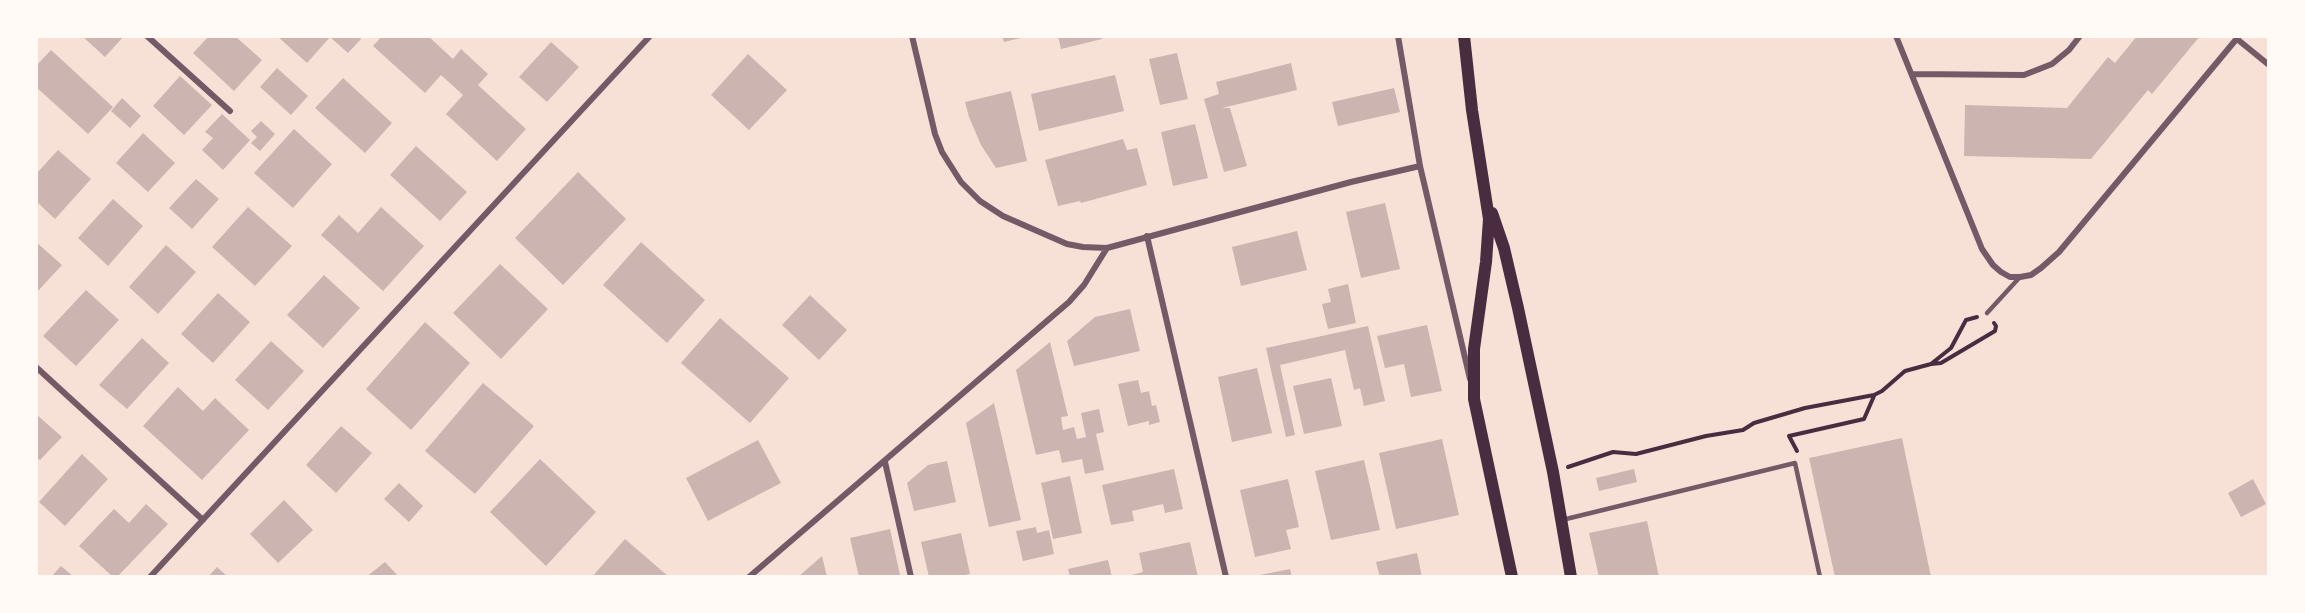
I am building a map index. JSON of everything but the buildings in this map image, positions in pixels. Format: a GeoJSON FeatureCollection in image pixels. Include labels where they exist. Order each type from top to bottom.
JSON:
{"type":"FeatureCollection","features":[{"type":"Feature","properties":{"kind":"main road"},"geometry":{"type":"LineString","coordinates":[[1464,36],[1474,129],[1488,204],[1504,248],[1553,472],[1571,577]]}},
{"type":"Feature","properties":{"kind":"main road"},"geometry":{"type":"LineString","coordinates":[[1488,204],[1488,242],[1474,349],[1474,399],[1512,577]]}},
{"type":"Feature","properties":{"kind":"street"},"geometry":{"type":"LineString","coordinates":[[147,36],[230,111]]}},
{"type":"Feature","properties":{"kind":"street"},"geometry":{"type":"LineString","coordinates":[[150,577],[650,36]]}},
{"type":"Feature","properties":{"kind":"street"},"geometry":{"type":"LineString","coordinates":[[912,36],[935,134],[946,160],[961,182],[980,201],[1031,230],[1066,244],[1107,248],[1351,182],[1420,166]]}},
{"type":"Feature","properties":{"kind":"street"},"geometry":{"type":"LineString","coordinates":[[1398,36],[1420,166],[1474,399]]}},
{"type":"Feature","properties":{"kind":"street"},"geometry":{"type":"LineString","coordinates":[[1896,36],[1986,255],[2001,272],[2010,277],[2020,278],[2031,275],[2059,252],[2238,37],[2269,65]]}},
{"type":"Feature","properties":{"kind":"street"},"geometry":{"type":"LineString","coordinates":[[1912,74],[2024,75],[2052,64],[2069,50],[2080,36]]}},
{"type":"Feature","properties":{"kind":"street"},"geometry":{"type":"LineString","coordinates":[[1147,236],[1226,577]]}},
{"type":"Feature","properties":{"kind":"street"},"geometry":{"type":"LineString","coordinates":[[751,576],[1068,302],[1084,285],[1107,248]]}},
{"type":"Feature","properties":{"kind":"street"},"geometry":{"type":"LineString","coordinates":[[36,367],[203,520]]}},
{"type":"Feature","properties":{"kind":"street"},"geometry":{"type":"LineString","coordinates":[[885,462],[911,577]]}},
{"type":"Feature","properties":{"kind":"lane"},"geometry":{"type":"LineString","coordinates":[[1988,313],[2020,278]]}},
{"type":"Feature","properties":{"kind":"lane"},"geometry":{"type":"LineString","coordinates":[[1561,520],[1795,463],[1820,577]]}},
{"type":"Feature","properties":{"kind":"path"},"geometry":{"type":"LineString","coordinates":[[1553,472],[1613,452],[1636,454],[1706,436],[1743,430],[1754,423],[1805,408],[1874,395],[1905,371],[1941,363],[1995,331],[1996,326],[1988,313]]}},
{"type":"Feature","properties":{"kind":"path"},"geometry":{"type":"LineString","coordinates":[[1931,364],[1951,348],[1966,320]]}},
{"type":"Feature","properties":{"kind":"path"},"geometry":{"type":"LineString","coordinates":[[1789,436],[1864,419],[1874,395]]}}]}
